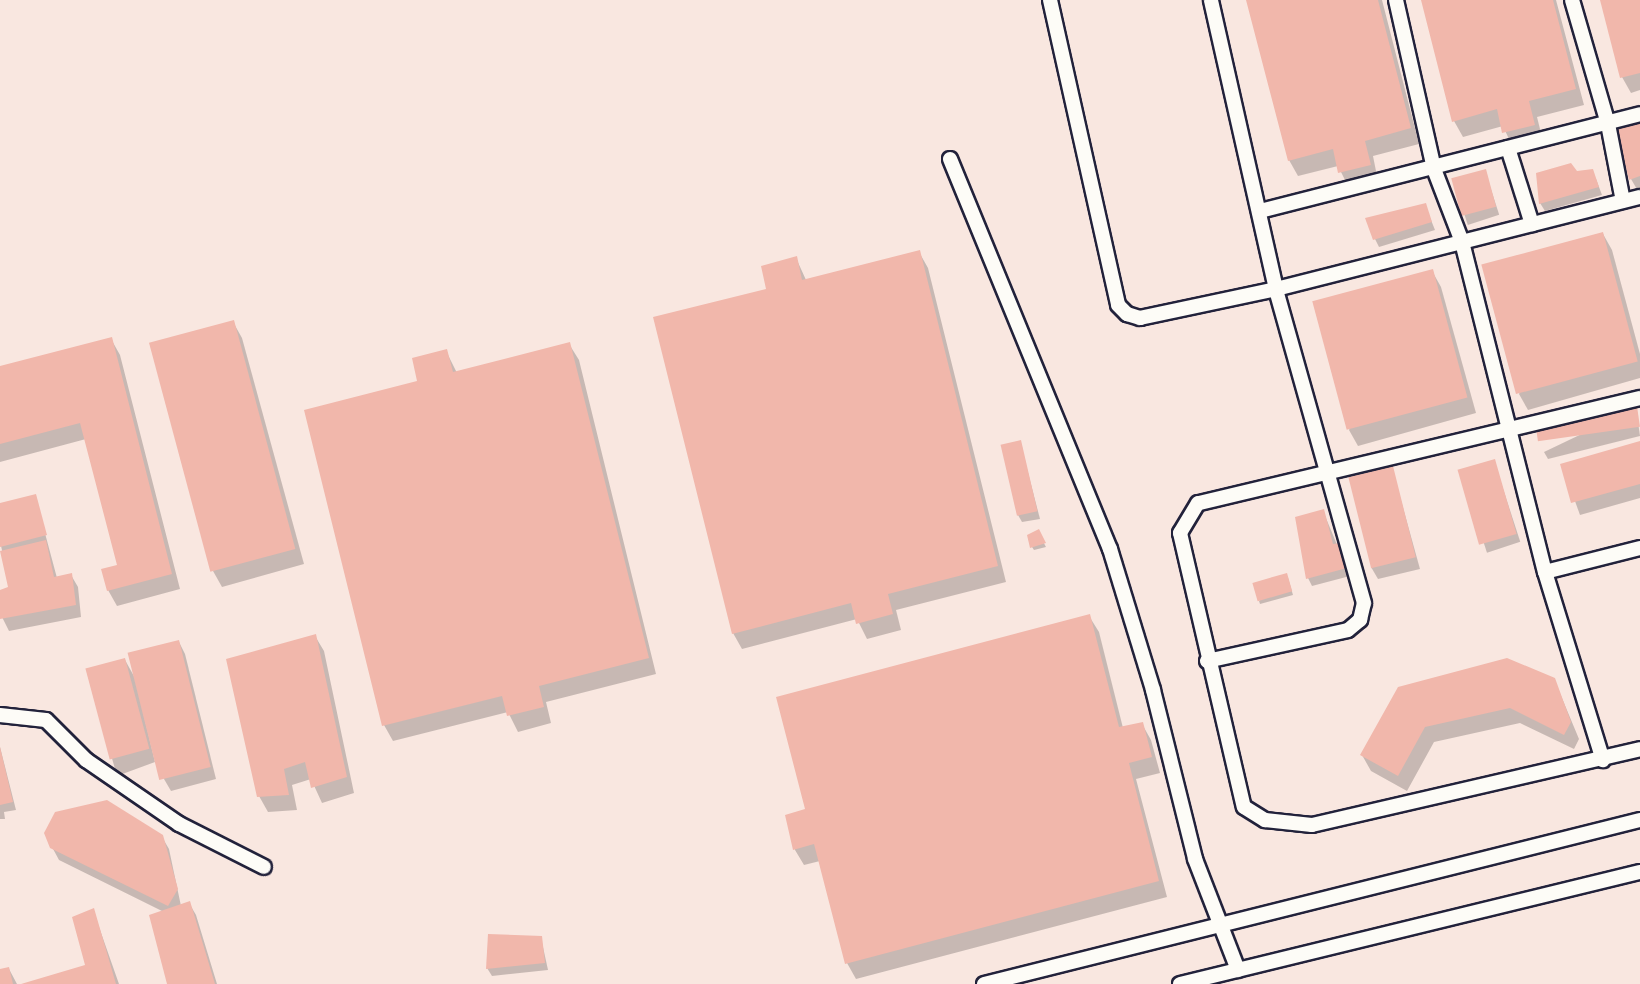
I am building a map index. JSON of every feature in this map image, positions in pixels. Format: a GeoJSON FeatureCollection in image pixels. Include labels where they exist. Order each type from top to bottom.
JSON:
{"type":"FeatureCollection","features":[{"type":"Feature","properties":{"kind":"lane"},"geometry":{"type":"LineString","coordinates":[[1050,0],[1118,305],[1127,314],[1140,318],[1276,289],[1640,197]]}},
{"type":"Feature","properties":{"kind":"lane"},"geometry":{"type":"LineString","coordinates":[[1207,662],[1328,637],[1360,620],[1364,603],[1276,289],[1211,0]]}},
{"type":"Feature","properties":{"kind":"lane"},"geometry":{"type":"LineString","coordinates":[[1396,0],[1434,169],[1462,242],[1545,572],[1603,760]]}},
{"type":"Feature","properties":{"kind":"lane"},"geometry":{"type":"LineString","coordinates":[[1572,0],[1608,124],[1623,201]]}},
{"type":"Feature","properties":{"kind":"lane"},"geometry":{"type":"LineString","coordinates":[[1260,211],[1434,169],[1640,114]]}},
{"type":"Feature","properties":{"kind":"lane"},"geometry":{"type":"LineString","coordinates":[[1508,148],[1532,224]]}},
{"type":"Feature","properties":{"kind":"lane"},"geometry":{"type":"LineString","coordinates":[[950,159],[1110,549],[1153,690],[1195,859],[1238,970]]}},
{"type":"Feature","properties":{"kind":"lane"},"geometry":{"type":"LineString","coordinates":[[1640,398],[1198,503],[1187,514],[1180,533],[1207,662],[1244,807],[1265,820],[1312,825],[1603,760],[1640,749]]}},
{"type":"Feature","properties":{"kind":"lane"},"geometry":{"type":"LineString","coordinates":[[1545,572],[1640,548]]}},
{"type":"Feature","properties":{"kind":"lane"},"geometry":{"type":"LineString","coordinates":[[0,715],[46,720],[86,760],[179,824],[264,867]]}},
{"type":"Feature","properties":{"kind":"lane"},"geometry":{"type":"LineString","coordinates":[[984,984],[1640,820]]}},
{"type":"Feature","properties":{"kind":"lane"},"geometry":{"type":"LineString","coordinates":[[1180,984],[1640,872]]}},
{"type":"Feature","properties":{"kind":"building"},"geometry":{"type":"Polygon","coordinates":[[[1246,0],[1378,0],[1411,128],[1365,141],[1371,165],[1338,173],[1333,149],[1288,161],[1246,0]]]}},
{"type":"Feature","properties":{"kind":"building"},"geometry":{"type":"Polygon","coordinates":[[[1421,0],[1553,0],[1576,89],[1529,101],[1535,125],[1502,133],[1497,109],[1452,122],[1421,0]]]}},
{"type":"Feature","properties":{"kind":"building"},"geometry":{"type":"Polygon","coordinates":[[[1600,0],[1640,0],[1640,73],[1620,78],[1600,0]]]}},
{"type":"Feature","properties":{"kind":"building"},"geometry":{"type":"Polygon","coordinates":[[[1640,122],[1640,176],[1629,180],[1616,129],[1640,122]]]}},
{"type":"Feature","properties":{"kind":"building"},"geometry":{"type":"Polygon","coordinates":[[[1571,163],[1577,171],[1593,169],[1599,187],[1539,204],[1536,173],[1571,163]]]}},
{"type":"Feature","properties":{"kind":"building"},"geometry":{"type":"Polygon","coordinates":[[[1486,169],[1496,207],[1461,216],[1451,178],[1486,169]]]}},
{"type":"Feature","properties":{"kind":"building"},"geometry":{"type":"Polygon","coordinates":[[[1426,203],[1432,222],[1373,240],[1365,218],[1426,203]]]}},
{"type":"Feature","properties":{"kind":"building"},"geometry":{"type":"Polygon","coordinates":[[[1603,232],[1638,361],[1516,394],[1481,265],[1603,232]]]}},
{"type":"Feature","properties":{"kind":"building"},"geometry":{"type":"Polygon","coordinates":[[[920,250],[998,566],[888,594],[893,614],[856,624],[851,603],[732,634],[653,317],[766,289],[761,266],[797,256],[802,280],[920,250]]]}},
{"type":"Feature","properties":{"kind":"building"},"geometry":{"type":"Polygon","coordinates":[[[1433,269],[1467,397],[1347,430],[1312,301],[1433,269]]]}},
{"type":"Feature","properties":{"kind":"building"},"geometry":{"type":"Polygon","coordinates":[[[234,320],[295,549],[210,572],[149,343],[234,320]]]}},
{"type":"Feature","properties":{"kind":"building"},"geometry":{"type":"Polygon","coordinates":[[[112,337],[172,574],[107,591],[101,569],[117,565],[80,423],[0,444],[0,366],[112,337]]]}},
{"type":"Feature","properties":{"kind":"building"},"geometry":{"type":"Polygon","coordinates":[[[570,342],[649,658],[539,686],[544,707],[507,716],[502,696],[382,726],[304,410],[417,381],[412,358],[447,349],[453,372],[570,342]]]}},
{"type":"Feature","properties":{"kind":"building"},"geometry":{"type":"Polygon","coordinates":[[[1637,406],[1640,427],[1538,441],[1535,420],[1637,406]]]}},
{"type":"Feature","properties":{"kind":"building"},"geometry":{"type":"Polygon","coordinates":[[[1021,440],[1037,511],[1017,516],[1001,445],[1021,440]]]}},
{"type":"Feature","properties":{"kind":"building"},"geometry":{"type":"Polygon","coordinates":[[[1640,441],[1640,484],[1571,503],[1560,464],[1640,441]]]}},
{"type":"Feature","properties":{"kind":"building"},"geometry":{"type":"Polygon","coordinates":[[[1495,459],[1516,534],[1479,545],[1458,470],[1495,459]]]}},
{"type":"Feature","properties":{"kind":"building"},"geometry":{"type":"Polygon","coordinates":[[[1393,466],[1416,557],[1371,568],[1348,477],[1393,466]]]}},
{"type":"Feature","properties":{"kind":"building"},"geometry":{"type":"Polygon","coordinates":[[[36,494],[47,535],[0,547],[0,503],[36,494]]]}},
{"type":"Feature","properties":{"kind":"building"},"geometry":{"type":"Polygon","coordinates":[[[1324,509],[1333,544],[1340,543],[1347,568],[1306,579],[1295,517],[1324,509]]]}},
{"type":"Feature","properties":{"kind":"building"},"geometry":{"type":"Polygon","coordinates":[[[1039,529],[1046,543],[1030,548],[1027,535],[1039,529]]]}},
{"type":"Feature","properties":{"kind":"building"},"geometry":{"type":"Polygon","coordinates":[[[46,540],[54,577],[72,573],[76,605],[0,619],[0,590],[8,587],[0,551],[46,540]]]}},
{"type":"Feature","properties":{"kind":"building"},"geometry":{"type":"Polygon","coordinates":[[[1287,573],[1292,591],[1258,601],[1252,583],[1287,573]]]}},
{"type":"Feature","properties":{"kind":"building"},"geometry":{"type":"Polygon","coordinates":[[[1090,614],[1119,727],[1143,722],[1152,757],[1129,763],[1159,881],[845,964],[814,844],[793,850],[785,815],[805,809],[776,697],[1090,614]]]}},
{"type":"Feature","properties":{"kind":"building"},"geometry":{"type":"Polygon","coordinates":[[[316,634],[347,777],[311,788],[305,762],[284,769],[289,795],[257,797],[226,659],[316,634]]]}},
{"type":"Feature","properties":{"kind":"building"},"geometry":{"type":"Polygon","coordinates":[[[179,640],[211,767],[159,780],[128,653],[179,640]]]}},
{"type":"Feature","properties":{"kind":"building"},"geometry":{"type":"Polygon","coordinates":[[[125,658],[149,749],[110,759],[85,669],[125,658]]]}},
{"type":"Feature","properties":{"kind":"building"},"geometry":{"type":"Polygon","coordinates":[[[1507,658],[1555,678],[1571,722],[1564,735],[1510,708],[1425,727],[1398,776],[1360,755],[1398,687],[1507,658]]]}},
{"type":"Feature","properties":{"kind":"building"},"geometry":{"type":"Polygon","coordinates":[[[0,747],[13,802],[0,805],[0,747]]]}},
{"type":"Feature","properties":{"kind":"building"},"geometry":{"type":"Polygon","coordinates":[[[107,800],[163,835],[178,889],[168,906],[50,848],[44,833],[55,812],[107,800]]]}},
{"type":"Feature","properties":{"kind":"building"},"geometry":{"type":"Polygon","coordinates":[[[190,901],[215,984],[167,984],[149,915],[190,901]]]}},
{"type":"Feature","properties":{"kind":"building"},"geometry":{"type":"Polygon","coordinates":[[[94,908],[116,984],[21,984],[85,965],[72,917],[94,908]]]}},
{"type":"Feature","properties":{"kind":"building"},"geometry":{"type":"Polygon","coordinates":[[[488,934],[542,936],[545,963],[486,969],[488,934]]]}},
{"type":"Feature","properties":{"kind":"building"},"geometry":{"type":"Polygon","coordinates":[[[9,967],[13,984],[0,984],[0,969],[9,967]]]}}]}
